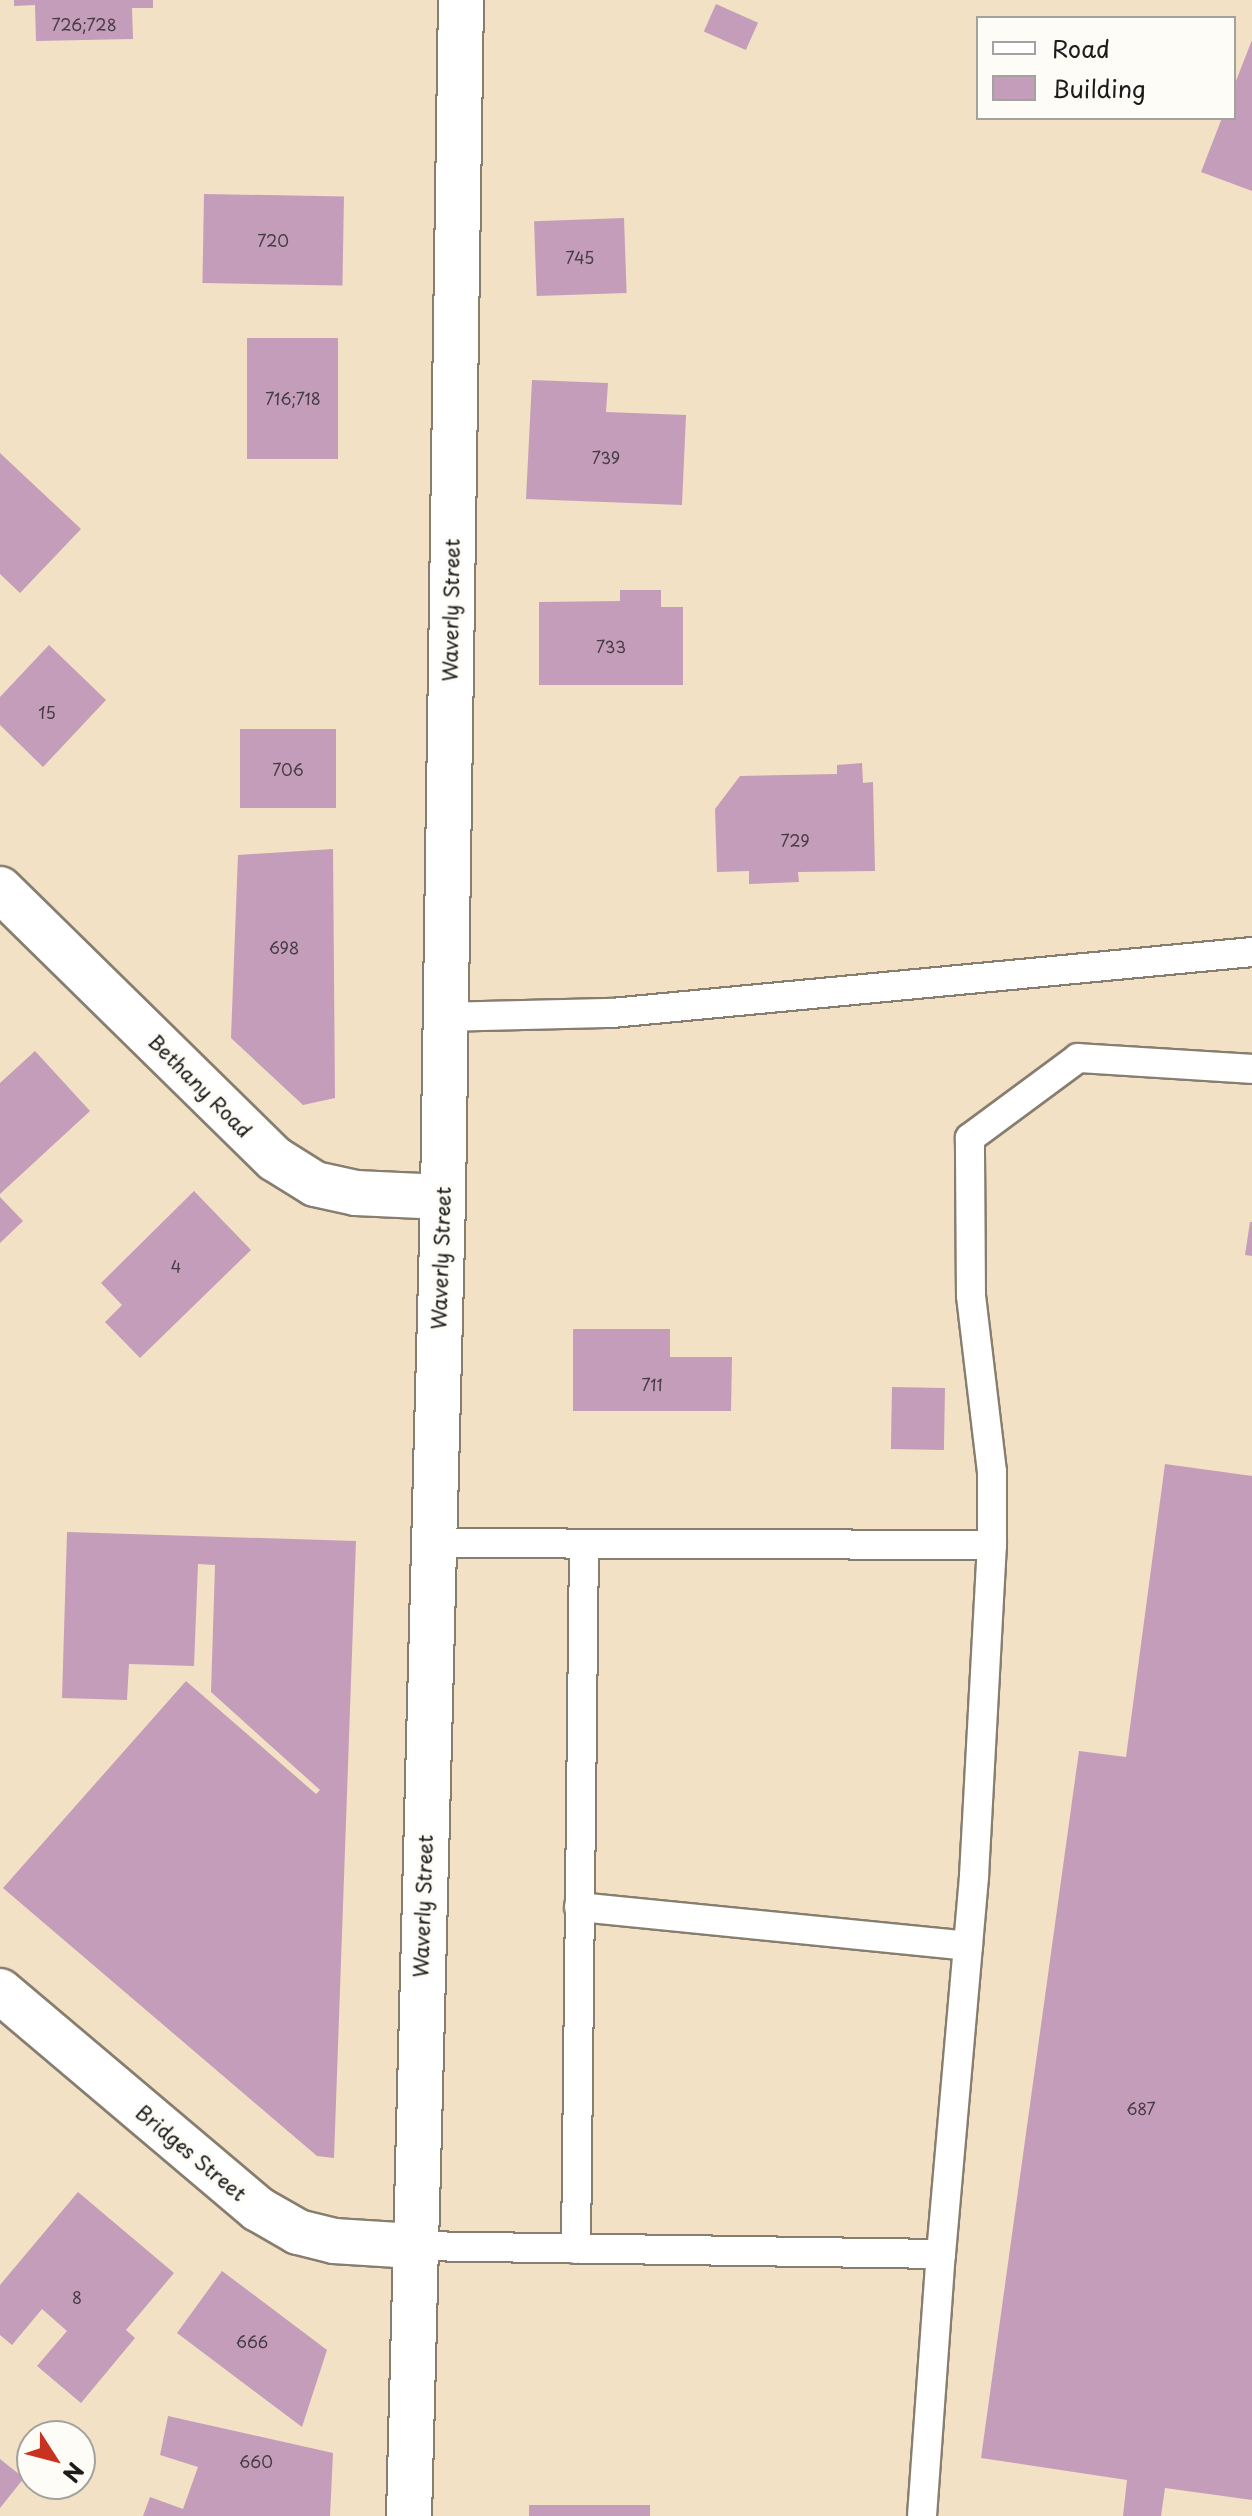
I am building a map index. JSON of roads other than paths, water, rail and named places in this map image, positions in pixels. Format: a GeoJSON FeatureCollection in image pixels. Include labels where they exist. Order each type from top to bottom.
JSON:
{"type":"FeatureCollection","features":[{"type":"Feature","properties":{"kind":"main road","name":"Waverly Street"},"geometry":{"type":"LineString","coordinates":[[409,2516],[443,1197],[461,0]]}},
{"type":"Feature","properties":{"kind":"main road","name":"Bethany Road"},"geometry":{"type":"LineString","coordinates":[[0,889],[275,1159],[315,1184],[356,1193],[443,1197]]}},
{"type":"Feature","properties":{"kind":"main road","name":"Bridges Street"},"geometry":{"type":"LineString","coordinates":[[0,1991],[258,2209],[298,2232],[334,2241],[414,2246]]}},
{"type":"Feature","properties":{"kind":"lane"},"geometry":{"type":"LineString","coordinates":[[445,1017],[612,1013],[1252,952]]}},
{"type":"Feature","properties":{"kind":"lane"},"geometry":{"type":"LineString","coordinates":[[922,2516],[968,1946],[992,1545],[992,1472],[971,1296],[970,1138],[1078,1058],[1252,1069]]}},
{"type":"Feature","properties":{"kind":"lane"},"geometry":{"type":"LineString","coordinates":[[433,1543],[992,1545]]}},
{"type":"Feature","properties":{"kind":"lane"},"geometry":{"type":"LineString","coordinates":[[576,2249],[584,1544]]}},
{"type":"Feature","properties":{"kind":"lane"},"geometry":{"type":"LineString","coordinates":[[579,1907],[968,1946]]}},
{"type":"Feature","properties":{"kind":"lane"},"geometry":{"type":"LineString","coordinates":[[414,2246],[941,2254]]}}]}
